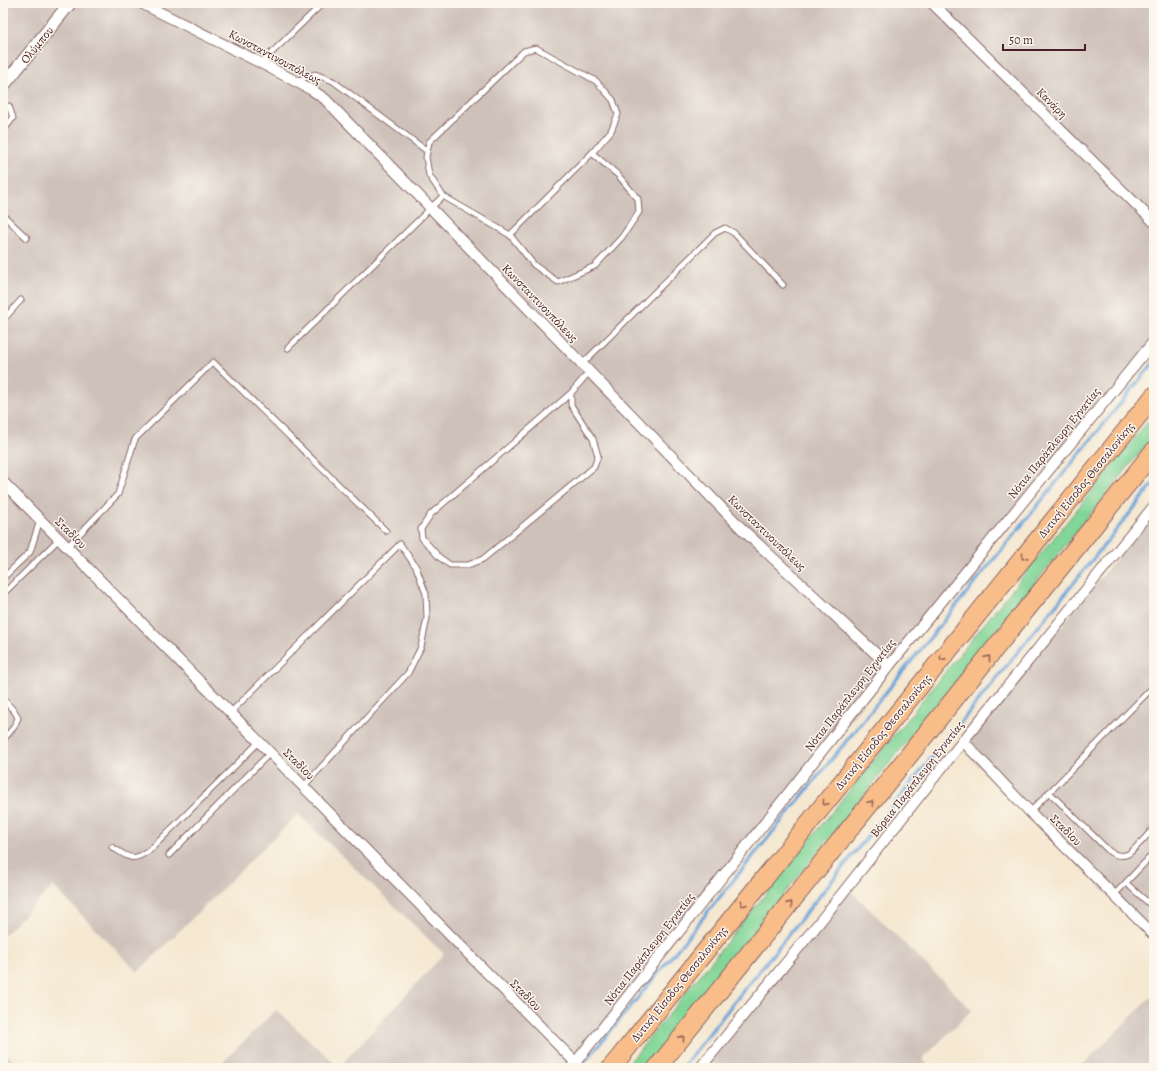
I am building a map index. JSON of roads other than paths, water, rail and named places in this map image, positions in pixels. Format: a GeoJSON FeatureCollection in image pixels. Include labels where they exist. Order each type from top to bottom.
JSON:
{"type":"FeatureCollection","features":[{"type":"Feature","properties":{"kind":"highway","name":"Δυτική Είσοδος Θεσσαλονίκης"},"geometry":{"type":"LineString","coordinates":[[612,1068],[1154,396]]}},
{"type":"Feature","properties":{"kind":"highway"},"geometry":{"type":"LineString","coordinates":[[657,1068],[1154,451]]}},
{"type":"Feature","properties":{"kind":"street","name":"Ολύμπου"},"geometry":{"type":"LineString","coordinates":[[4,84],[70,3]]}},
{"type":"Feature","properties":{"kind":"street","name":"Κωνσταντινουπόλεως"},"geometry":{"type":"LineString","coordinates":[[141,3],[296,81],[312,90],[331,105],[430,209],[744,531],[890,666]]}},
{"type":"Feature","properties":{"kind":"street","name":"Κανάρη"},"geometry":{"type":"LineString","coordinates":[[932,3],[1154,222]]}},
{"type":"Feature","properties":{"kind":"street","name":"Νότια Παράπλευρη Εγνατίας"},"geometry":{"type":"LineString","coordinates":[[574,1066],[890,666],[1154,341]]}},
{"type":"Feature","properties":{"kind":"street","name":"Σταδίου"},"geometry":{"type":"LineString","coordinates":[[3,482],[270,753],[574,1066]]}},
{"type":"Feature","properties":{"kind":"street","name":"Βόρεια Παράπλευρη Εγνατίας"},"geometry":{"type":"LineString","coordinates":[[700,1068],[818,924],[963,741],[1154,506]]}},
{"type":"Feature","properties":{"kind":"street","name":"Σταδίου"},"geometry":{"type":"LineString","coordinates":[[963,741],[1030,812],[1154,935]]}},
{"type":"Feature","properties":{"kind":"lane"},"geometry":{"type":"LineString","coordinates":[[261,63],[323,3]]}},
{"type":"Feature","properties":{"kind":"lane"},"geometry":{"type":"LineString","coordinates":[[510,235],[592,153],[611,130],[618,114],[613,100],[596,81],[536,48],[524,51],[429,142],[426,157],[429,175],[444,196],[510,235],[534,265],[558,282],[595,266],[622,237],[639,212],[638,199],[618,175],[592,153]]}},
{"type":"Feature","properties":{"kind":"lane"},"geometry":{"type":"LineString","coordinates":[[296,81],[315,74],[332,81],[427,151]]}},
{"type":"Feature","properties":{"kind":"lane"},"geometry":{"type":"LineString","coordinates":[[3,131],[13,118],[9,106]]}},
{"type":"Feature","properties":{"kind":"lane"},"geometry":{"type":"LineString","coordinates":[[288,348],[444,196]]}},
{"type":"Feature","properties":{"kind":"lane"},"geometry":{"type":"LineString","coordinates":[[3,215],[27,238]]}},
{"type":"Feature","properties":{"kind":"lane"},"geometry":{"type":"LineString","coordinates":[[582,364],[716,233],[725,228],[734,233],[783,285]]}},
{"type":"Feature","properties":{"kind":"lane"},"geometry":{"type":"LineString","coordinates":[[3,237],[3,243]]}},
{"type":"Feature","properties":{"kind":"lane"},"geometry":{"type":"LineString","coordinates":[[3,320],[21,300]]}},
{"type":"Feature","properties":{"kind":"lane"},"geometry":{"type":"LineString","coordinates":[[67,547],[118,494],[135,439],[213,362],[386,531]]}},
{"type":"Feature","properties":{"kind":"lane"},"geometry":{"type":"LineString","coordinates":[[571,393],[571,405],[593,439],[598,456],[594,467],[483,559],[468,566],[450,565],[439,557],[422,538],[421,529],[431,514],[571,393],[590,372]]}},
{"type":"Feature","properties":{"kind":"lane"},"geometry":{"type":"LineString","coordinates":[[3,578],[30,552],[40,520]]}},
{"type":"Feature","properties":{"kind":"lane"},"geometry":{"type":"LineString","coordinates":[[3,594],[59,539]]}},
{"type":"Feature","properties":{"kind":"lane"},"geometry":{"type":"LineString","coordinates":[[230,713],[400,544],[416,567],[426,594],[427,618],[421,647],[408,673],[303,787]]}},
{"type":"Feature","properties":{"kind":"lane"},"geometry":{"type":"LineString","coordinates":[[1030,812],[1154,686]]}},
{"type":"Feature","properties":{"kind":"lane"},"geometry":{"type":"LineString","coordinates":[[3,699],[15,712],[18,718],[14,728],[3,740]]}},
{"type":"Feature","properties":{"kind":"lane"},"geometry":{"type":"LineString","coordinates":[[112,847],[130,857],[136,858],[144,855],[259,742]]}},
{"type":"Feature","properties":{"kind":"lane"},"geometry":{"type":"LineString","coordinates":[[169,855],[270,753]]}},
{"type":"Feature","properties":{"kind":"lane"},"geometry":{"type":"LineString","coordinates":[[1049,792],[1110,852],[1114,854],[1129,854],[1154,828]]}},
{"type":"Feature","properties":{"kind":"lane"},"geometry":{"type":"LineString","coordinates":[[1114,895],[1154,853]]}},
{"type":"Feature","properties":{"kind":"lane"},"geometry":{"type":"LineString","coordinates":[[1126,883],[1154,908]]}},
{"type":"Feature","properties":{"kind":"waterway"},"geometry":{"type":"LineString","coordinates":[[580,1068],[1154,362]]}},
{"type":"Feature","properties":{"kind":"waterway"},"geometry":{"type":"LineString","coordinates":[[682,1068],[799,921],[1154,483]]}}]}
